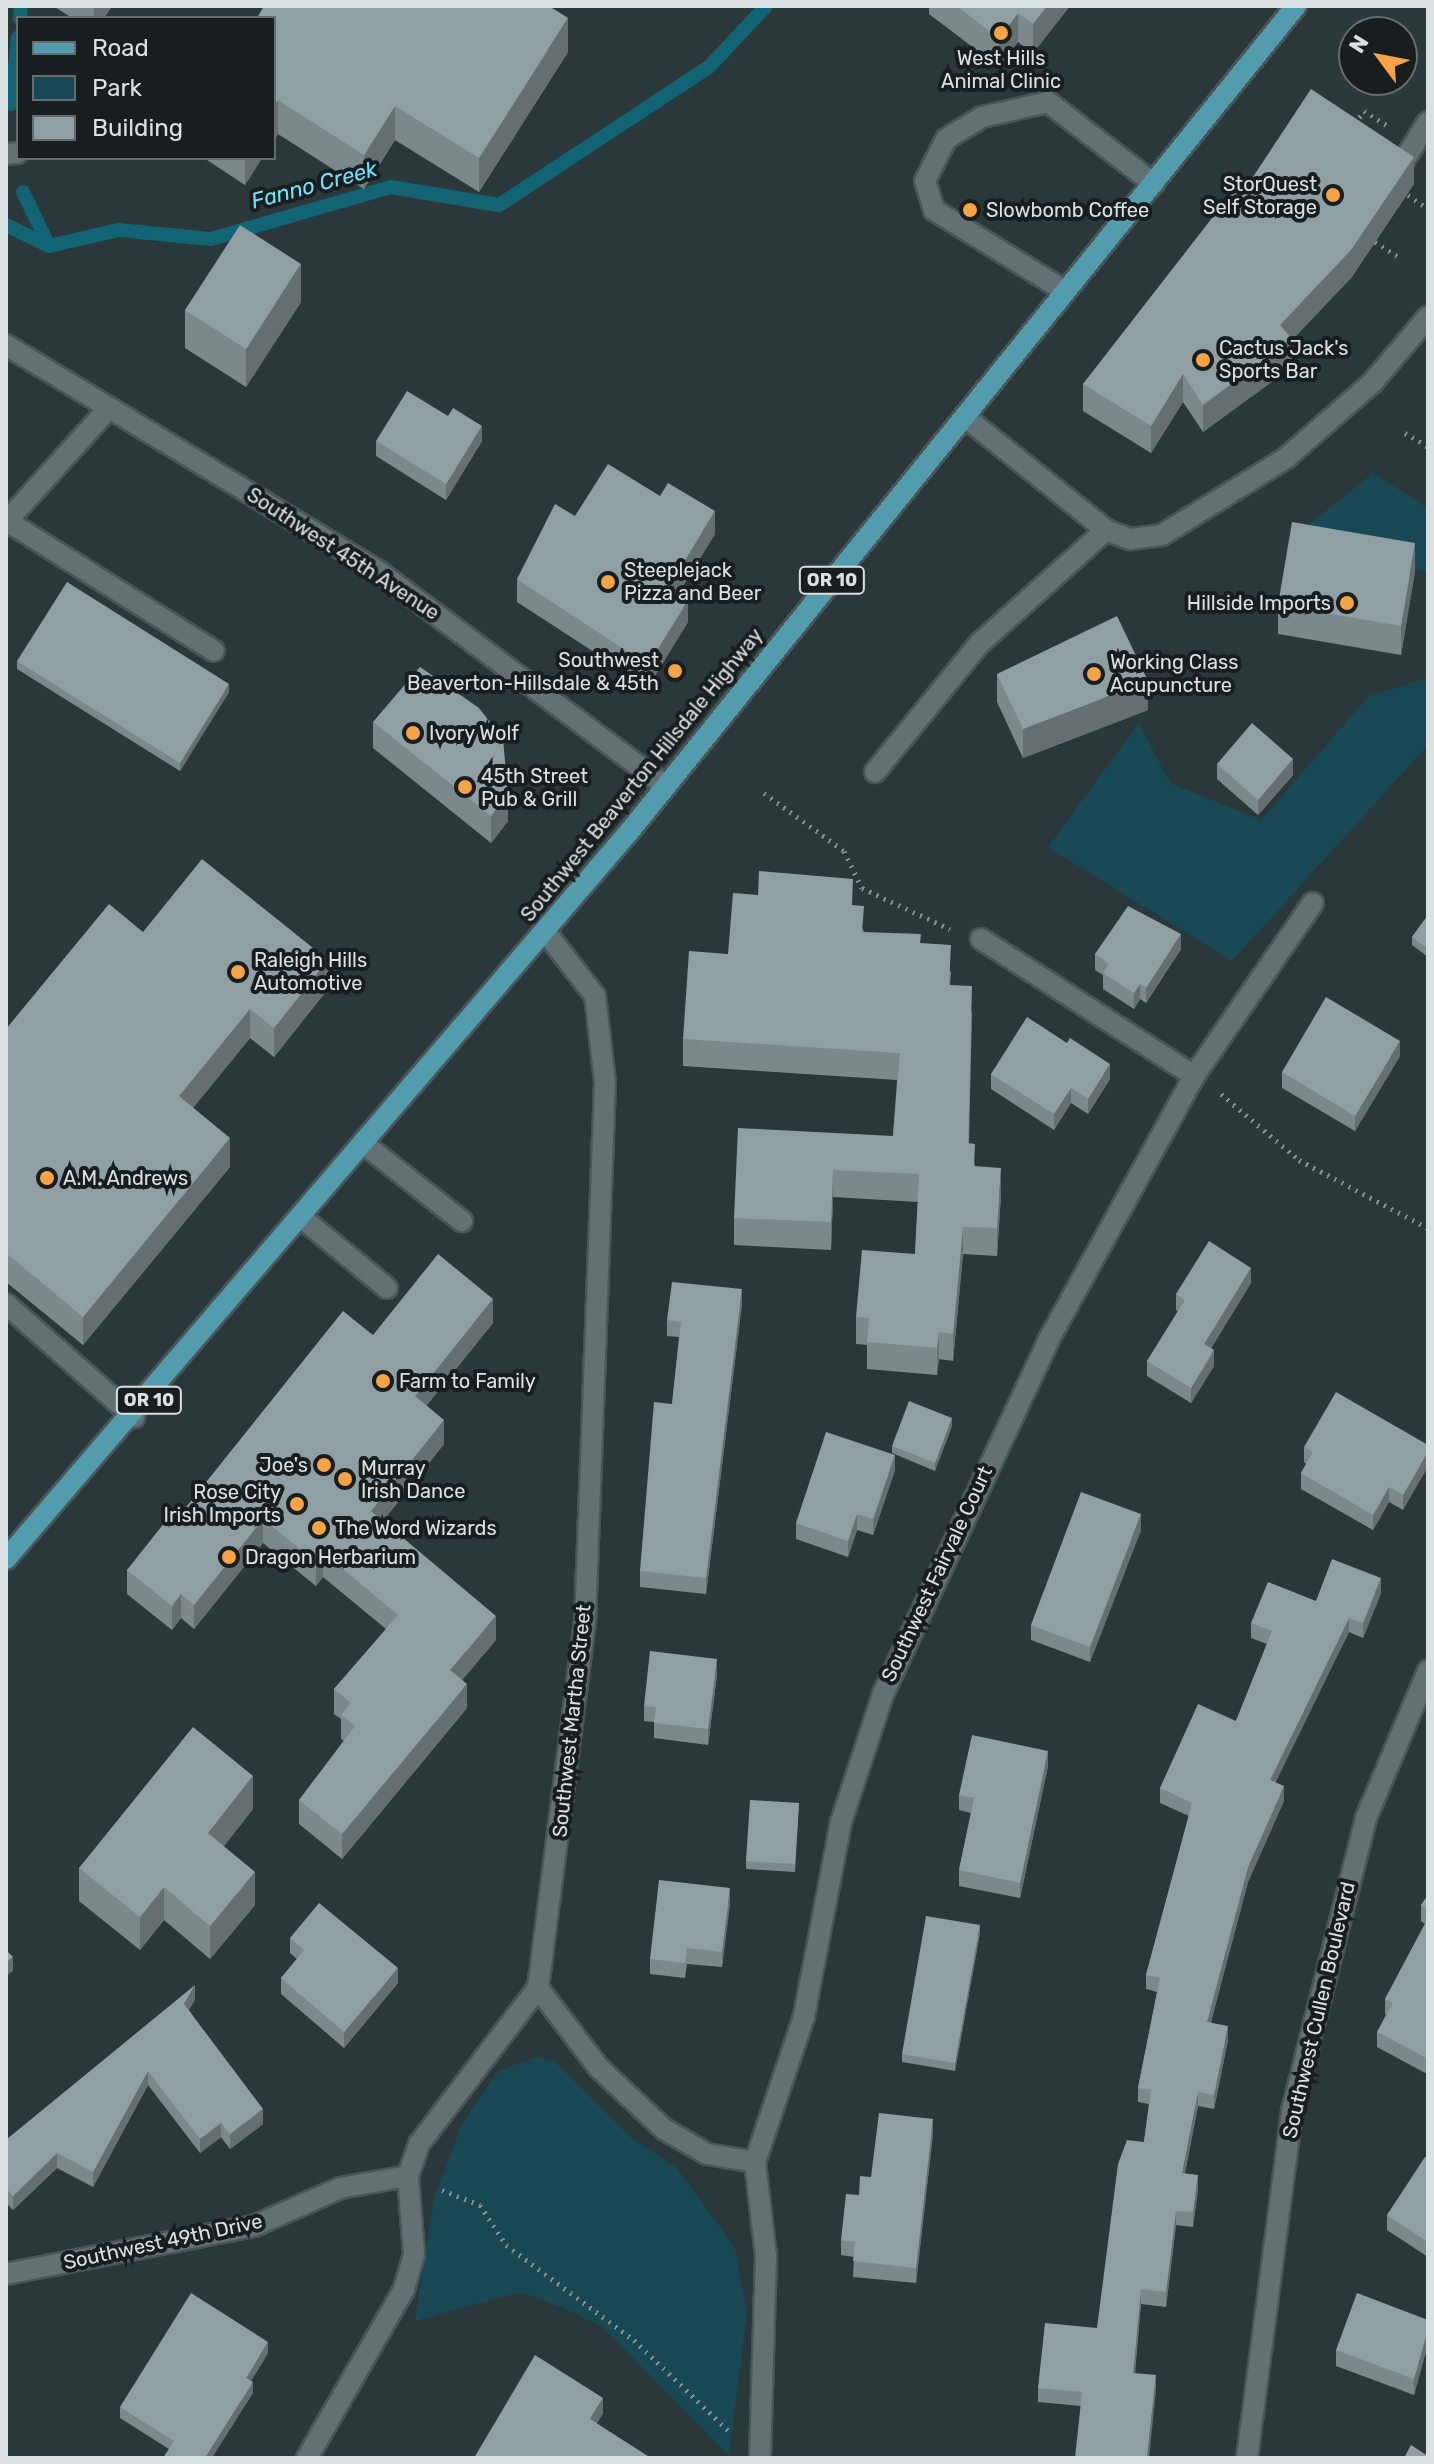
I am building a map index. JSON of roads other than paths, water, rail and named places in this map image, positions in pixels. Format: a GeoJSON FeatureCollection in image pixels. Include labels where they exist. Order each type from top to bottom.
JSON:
{"type":"FeatureCollection","features":[{"type":"Feature","properties":{"kind":"main road","name":"Southwest Beaverton Hillsdale Highway"},"geometry":{"type":"LineString","coordinates":[[6,1559],[134,1417],[545,931],[1296,6]]}},
{"type":"Feature","properties":{"kind":"street"},"geometry":{"type":"LineString","coordinates":[[1065,291],[934,210],[925,181],[946,139],[982,117],[1048,102],[1154,184]]}},
{"type":"Feature","properties":{"kind":"street"},"geometry":{"type":"LineString","coordinates":[[1403,162],[1428,122]]}},
{"type":"Feature","properties":{"kind":"street"},"geometry":{"type":"LineString","coordinates":[[965,417],[1106,530],[1130,539],[1162,535],[1217,505],[1343,411],[1428,317]]}},
{"type":"Feature","properties":{"kind":"street","name":"Southwest 45th Avenue"},"geometry":{"type":"LineString","coordinates":[[6,345],[382,574],[665,786]]}},
{"type":"Feature","properties":{"kind":"street"},"geometry":{"type":"LineString","coordinates":[[109,408],[6,522],[214,651]]}},
{"type":"Feature","properties":{"kind":"street"},"geometry":{"type":"LineString","coordinates":[[875,772],[979,644],[1106,530]]}},
{"type":"Feature","properties":{"kind":"street","name":"Southwest Fairvale Court"},"geometry":{"type":"LineString","coordinates":[[760,2458],[766,2256],[755,2162],[804,2016],[841,1822],[903,1642],[1048,1341],[1194,1076],[1313,903]]}},
{"type":"Feature","properties":{"kind":"street","name":"Southwest Martha Street"},"geometry":{"type":"LineString","coordinates":[[307,2458],[404,2289],[414,2254],[408,2176],[419,2144],[538,1988],[585,1623],[605,1082],[595,996],[545,931]]}},
{"type":"Feature","properties":{"kind":"street"},"geometry":{"type":"LineString","coordinates":[[981,939],[1194,1076]]}},
{"type":"Feature","properties":{"kind":"street"},"geometry":{"type":"LineString","coordinates":[[364,1144],[462,1221]]}},
{"type":"Feature","properties":{"kind":"street"},"geometry":{"type":"LineString","coordinates":[[302,1218],[387,1288]]}},
{"type":"Feature","properties":{"kind":"street"},"geometry":{"type":"LineString","coordinates":[[6,1304],[134,1417]]}},
{"type":"Feature","properties":{"kind":"street","name":"Southwest Cullen Boulevard"},"geometry":{"type":"LineString","coordinates":[[1247,2458],[1292,2111],[1366,1818],[1428,1671]]}},
{"type":"Feature","properties":{"kind":"street"},"geometry":{"type":"LineString","coordinates":[[538,1988],[599,2068],[664,2129],[707,2154],[755,2162]]}},
{"type":"Feature","properties":{"kind":"street","name":"Southwest 49th Drive"},"geometry":{"type":"LineString","coordinates":[[6,2274],[254,2226],[340,2188],[408,2176]]}},
{"type":"Feature","properties":{"kind":"waterway"},"geometry":{"type":"LineString","coordinates":[[20,16],[21,6]]}},
{"type":"Feature","properties":{"kind":"waterway","name":"Fanno Creek"},"geometry":{"type":"LineString","coordinates":[[6,225],[49,246],[119,230],[211,239],[391,187],[499,205],[709,67],[766,6]]}},
{"type":"Feature","properties":{"kind":"waterway"},"geometry":{"type":"LineString","coordinates":[[11,104],[16,56]]}},
{"type":"Feature","properties":{"kind":"waterway"},"geometry":{"type":"LineString","coordinates":[[23,192],[49,246]]}},
{"type":"Feature","properties":{"kind":"place","name":"West Hills Animal Clinic"},"geometry":{"type":"Point","coordinates":[1001,33]}},
{"type":"Feature","properties":{"kind":"place","name":"StorQuest Self Storage"},"geometry":{"type":"Point","coordinates":[1333,195]}},
{"type":"Feature","properties":{"kind":"place","name":"Slowbomb Coffee"},"geometry":{"type":"Point","coordinates":[970,210]}},
{"type":"Feature","properties":{"kind":"place","name":"Cactus Jack's Sports Bar"},"geometry":{"type":"Point","coordinates":[1203,360]}},
{"type":"Feature","properties":{"kind":"place","name":"Steeplejack Pizza and Beer"},"geometry":{"type":"Point","coordinates":[608,582]}},
{"type":"Feature","properties":{"kind":"place","name":"Hillside Imports"},"geometry":{"type":"Point","coordinates":[1347,603]}},
{"type":"Feature","properties":{"kind":"place","name":"Southwest Beaverton-Hillsdale & 45th"},"geometry":{"type":"Point","coordinates":[675,671]}},
{"type":"Feature","properties":{"kind":"place","name":"Working Class Acupuncture"},"geometry":{"type":"Point","coordinates":[1094,674]}},
{"type":"Feature","properties":{"kind":"place","name":"Ivory Wolf"},"geometry":{"type":"Point","coordinates":[413,733]}},
{"type":"Feature","properties":{"kind":"place","name":"45th Street Pub & Grill"},"geometry":{"type":"Point","coordinates":[465,787]}},
{"type":"Feature","properties":{"kind":"place","name":"Raleigh Hills Automotive"},"geometry":{"type":"Point","coordinates":[238,972]}},
{"type":"Feature","properties":{"kind":"place","name":"A.M. Andrews"},"geometry":{"type":"Point","coordinates":[47,1178]}},
{"type":"Feature","properties":{"kind":"place","name":"Farm to Family"},"geometry":{"type":"Point","coordinates":[383,1381]}},
{"type":"Feature","properties":{"kind":"place","name":"Joe's"},"geometry":{"type":"Point","coordinates":[324,1465]}},
{"type":"Feature","properties":{"kind":"place","name":"Murray Irish Dance"},"geometry":{"type":"Point","coordinates":[345,1479]}},
{"type":"Feature","properties":{"kind":"place","name":"Rose City Irish Imports"},"geometry":{"type":"Point","coordinates":[297,1504]}},
{"type":"Feature","properties":{"kind":"place","name":"The Word Wizards"},"geometry":{"type":"Point","coordinates":[319,1528]}},
{"type":"Feature","properties":{"kind":"place","name":"Dragon Herbarium"},"geometry":{"type":"Point","coordinates":[229,1557]}}]}
